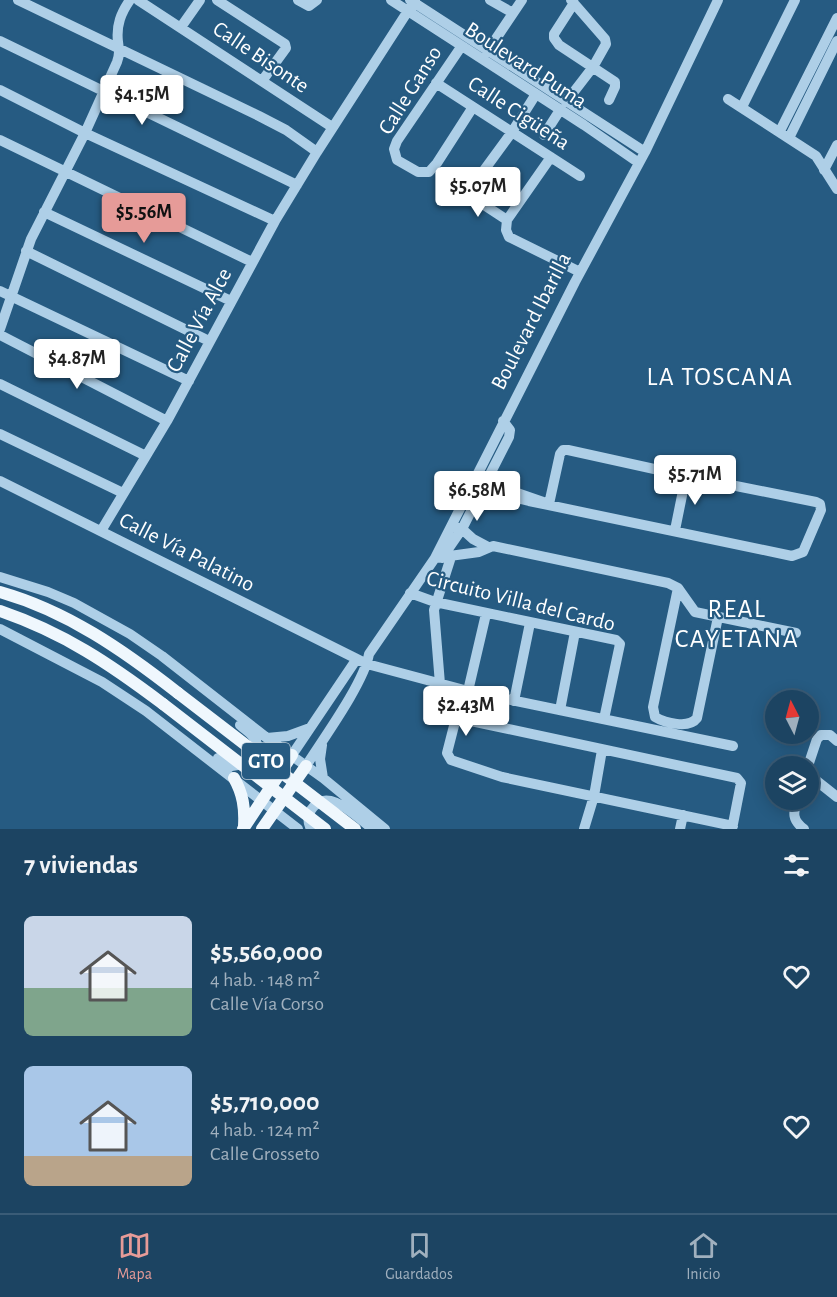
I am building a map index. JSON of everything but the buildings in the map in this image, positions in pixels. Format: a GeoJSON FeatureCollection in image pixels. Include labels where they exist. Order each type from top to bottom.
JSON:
{"type":"FeatureCollection","features":[{"type":"Feature","properties":{"kind":"main road","name":"GTO"},"geometry":{"type":"LineString","coordinates":[[0,592],[42,607],[101,637],[134,659],[355,829]]}},
{"type":"Feature","properties":{"kind":"main road","name":"GTO"},"geometry":{"type":"LineString","coordinates":[[0,611],[39,626],[89,651],[164,704],[325,829]]}},
{"type":"Feature","properties":{"kind":"main road"},"geometry":{"type":"LineString","coordinates":[[243,828],[292,755]]}},
{"type":"Feature","properties":{"kind":"main road"},"geometry":{"type":"LineString","coordinates":[[262,829],[306,766]]}},
{"type":"Feature","properties":{"kind":"main road"},"geometry":{"type":"LineString","coordinates":[[234,778],[244,805],[243,828]]}},
{"type":"Feature","properties":{"kind":"street"},"geometry":{"type":"LineString","coordinates":[[18,0],[259,116],[286,130],[317,152]]}},
{"type":"Feature","properties":{"kind":"street"},"geometry":{"type":"LineString","coordinates":[[0,329],[26,251],[85,133],[117,62],[119,50],[117,34],[120,17],[130,0]]}},
{"type":"Feature","properties":{"kind":"street","name":"Calle Bisonte"},"geometry":{"type":"LineString","coordinates":[[138,0],[332,127]]}},
{"type":"Feature","properties":{"kind":"street"},"geometry":{"type":"LineString","coordinates":[[181,27],[200,0]]}},
{"type":"Feature","properties":{"kind":"street"},"geometry":{"type":"LineString","coordinates":[[217,0],[285,44],[286,48],[262,81]]}},
{"type":"Feature","properties":{"kind":"street"},"geometry":{"type":"LineString","coordinates":[[298,0],[306,5],[314,3]]}},
{"type":"Feature","properties":{"kind":"street","name":"Boulevard Puma"},"geometry":{"type":"LineString","coordinates":[[390,0],[411,3],[487,52],[639,163]]}},
{"type":"Feature","properties":{"kind":"street"},"geometry":{"type":"LineString","coordinates":[[490,0],[513,13]]}},
{"type":"Feature","properties":{"kind":"street"},"geometry":{"type":"LineString","coordinates":[[487,52],[522,0]]}},
{"type":"Feature","properties":{"kind":"street","name":"Boulevard Ibarilla"},"geometry":{"type":"LineString","coordinates":[[442,558],[480,483],[503,421],[645,152],[718,0]]}},
{"type":"Feature","properties":{"kind":"street"},"geometry":{"type":"LineString","coordinates":[[742,107],[795,0]]}},
{"type":"Feature","properties":{"kind":"street"},"geometry":{"type":"LineString","coordinates":[[544,135],[593,67],[606,44],[605,39],[572,1],[554,34],[556,42],[593,67],[615,82],[609,100]]}},
{"type":"Feature","properties":{"kind":"street","name":"Boulevard Puma"},"geometry":{"type":"LineString","coordinates":[[411,3],[461,47],[536,94],[563,106],[645,152]]}},
{"type":"Feature","properties":{"kind":"street","name":"Calle Vía Alce"},"geometry":{"type":"LineString","coordinates":[[101,531],[167,421],[275,221],[411,3]]}},
{"type":"Feature","properties":{"kind":"street"},"geometry":{"type":"LineString","coordinates":[[785,134],[837,18]]}},
{"type":"Feature","properties":{"kind":"street"},"geometry":{"type":"LineString","coordinates":[[0,41],[297,185]]}},
{"type":"Feature","properties":{"kind":"street"},"geometry":{"type":"LineString","coordinates":[[785,134],[837,41]]}},
{"type":"Feature","properties":{"kind":"street","name":"Calle Ganso"},"geometry":{"type":"LineString","coordinates":[[461,47],[397,141],[394,149],[395,155],[404,165],[418,172],[429,172],[473,107]]}},
{"type":"Feature","properties":{"kind":"street","name":"Calle Cigüeña"},"geometry":{"type":"LineString","coordinates":[[436,83],[580,176]]}},
{"type":"Feature","properties":{"kind":"street"},"geometry":{"type":"LineString","coordinates":[[0,90],[85,133],[275,221]]}},
{"type":"Feature","properties":{"kind":"street"},"geometry":{"type":"LineString","coordinates":[[536,94],[512,132],[471,188],[471,194],[506,225],[509,237],[580,272]]}},
{"type":"Feature","properties":{"kind":"street"},"geometry":{"type":"LineString","coordinates":[[728,99],[816,156],[837,189]]}},
{"type":"Feature","properties":{"kind":"street"},"geometry":{"type":"LineString","coordinates":[[0,140],[252,262]]}},
{"type":"Feature","properties":{"kind":"street"},"geometry":{"type":"LineString","coordinates":[[825,170],[837,145]]}},
{"type":"Feature","properties":{"kind":"street"},"geometry":{"type":"LineString","coordinates":[[506,225],[551,157]]}},
{"type":"Feature","properties":{"kind":"street"},"geometry":{"type":"LineString","coordinates":[[44,212],[231,301]]}},
{"type":"Feature","properties":{"kind":"street"},"geometry":{"type":"LineString","coordinates":[[26,251],[209,341]]}},
{"type":"Feature","properties":{"kind":"street"},"geometry":{"type":"LineString","coordinates":[[0,291],[189,381]]}},
{"type":"Feature","properties":{"kind":"street"},"geometry":{"type":"LineString","coordinates":[[0,335],[167,421]]}},
{"type":"Feature","properties":{"kind":"street"},"geometry":{"type":"LineString","coordinates":[[0,384],[146,456]]}},
{"type":"Feature","properties":{"kind":"street"},"geometry":{"type":"LineString","coordinates":[[0,434],[123,493]]}},
{"type":"Feature","properties":{"kind":"street"},"geometry":{"type":"LineString","coordinates":[[480,483],[549,504],[796,556],[805,550],[821,510],[820,504],[816,502],[565,450],[560,454],[549,504]]}},
{"type":"Feature","properties":{"kind":"street"},"geometry":{"type":"LineString","coordinates":[[675,530],[686,476]]}},
{"type":"Feature","properties":{"kind":"street","name":"Calle Vía Palatino"},"geometry":{"type":"LineString","coordinates":[[0,481],[356,660],[368,659],[440,684],[468,691],[733,746]]}},
{"type":"Feature","properties":{"kind":"street"},"geometry":{"type":"LineString","coordinates":[[457,528],[488,547]]}},
{"type":"Feature","properties":{"kind":"street"},"geometry":{"type":"LineString","coordinates":[[306,766],[368,659],[411,593],[442,558],[479,552],[493,546],[668,583],[678,588],[695,612]]}},
{"type":"Feature","properties":{"kind":"street"},"geometry":{"type":"LineString","coordinates":[[440,684],[435,602],[442,558]]}},
{"type":"Feature","properties":{"kind":"street"},"geometry":{"type":"LineString","coordinates":[[0,576],[74,603],[130,634],[323,778],[385,829]]}},
{"type":"Feature","properties":{"kind":"street"},"geometry":{"type":"LineString","coordinates":[[678,588],[653,712],[655,717],[687,725],[697,718],[718,617]]}},
{"type":"Feature","properties":{"kind":"street","name":"Circuito Villa del Cardo"},"geometry":{"type":"LineString","coordinates":[[411,593],[435,602],[486,614],[616,640],[620,644],[604,719]]}},
{"type":"Feature","properties":{"kind":"street"},"geometry":{"type":"LineString","coordinates":[[673,610],[695,612],[796,633]]}},
{"type":"Feature","properties":{"kind":"street"},"geometry":{"type":"LineString","coordinates":[[468,691],[486,614]]}},
{"type":"Feature","properties":{"kind":"street"},"geometry":{"type":"LineString","coordinates":[[514,701],[530,623]]}},
{"type":"Feature","properties":{"kind":"street"},"geometry":{"type":"LineString","coordinates":[[0,629],[84,672],[125,698],[234,778],[298,829]]}},
{"type":"Feature","properties":{"kind":"street"},"geometry":{"type":"LineString","coordinates":[[560,710],[575,632]]}},
{"type":"Feature","properties":{"kind":"street"},"geometry":{"type":"LineString","coordinates":[[125,698],[150,707],[228,765],[239,766],[254,755],[257,750],[255,738],[176,676],[162,656]]}},
{"type":"Feature","properties":{"kind":"street"},"geometry":{"type":"LineString","coordinates":[[292,755],[356,660]]}},
{"type":"Feature","properties":{"kind":"street"},"geometry":{"type":"LineString","coordinates":[[438,714],[737,778],[741,783],[732,828],[683,815],[502,777],[451,760],[447,753],[456,718]]}},
{"type":"Feature","properties":{"kind":"street"},"geometry":{"type":"LineString","coordinates":[[267,738],[288,736],[310,728]]}},
{"type":"Feature","properties":{"kind":"street"},"geometry":{"type":"LineString","coordinates":[[811,756],[817,739],[821,735],[830,735],[837,741]]}},
{"type":"Feature","properties":{"kind":"street"},"geometry":{"type":"LineString","coordinates":[[323,739],[320,759],[323,778]]}},
{"type":"Feature","properties":{"kind":"street"},"geometry":{"type":"LineString","coordinates":[[584,829],[594,796],[602,750]]}},
{"type":"Feature","properties":{"kind":"street"},"geometry":{"type":"LineString","coordinates":[[819,783],[837,797]]}},
{"type":"Feature","properties":{"kind":"street"},"geometry":{"type":"LineString","coordinates":[[311,829],[308,820],[311,811],[320,803],[330,800],[342,805],[373,829]]}},
{"type":"Feature","properties":{"kind":"street"},"geometry":{"type":"LineString","coordinates":[[794,810],[795,820],[804,829]]}},
{"type":"Feature","properties":{"kind":"street"},"geometry":{"type":"LineString","coordinates":[[680,829],[683,815]]}},
{"type":"Feature","properties":{"kind":"district","name":"LA TOSCANA"},"geometry":{"type":"Point","coordinates":[720,377]}},
{"type":"Feature","properties":{"kind":"district","name":"REAL CAYETANA"},"geometry":{"type":"Point","coordinates":[737,624]}}]}
